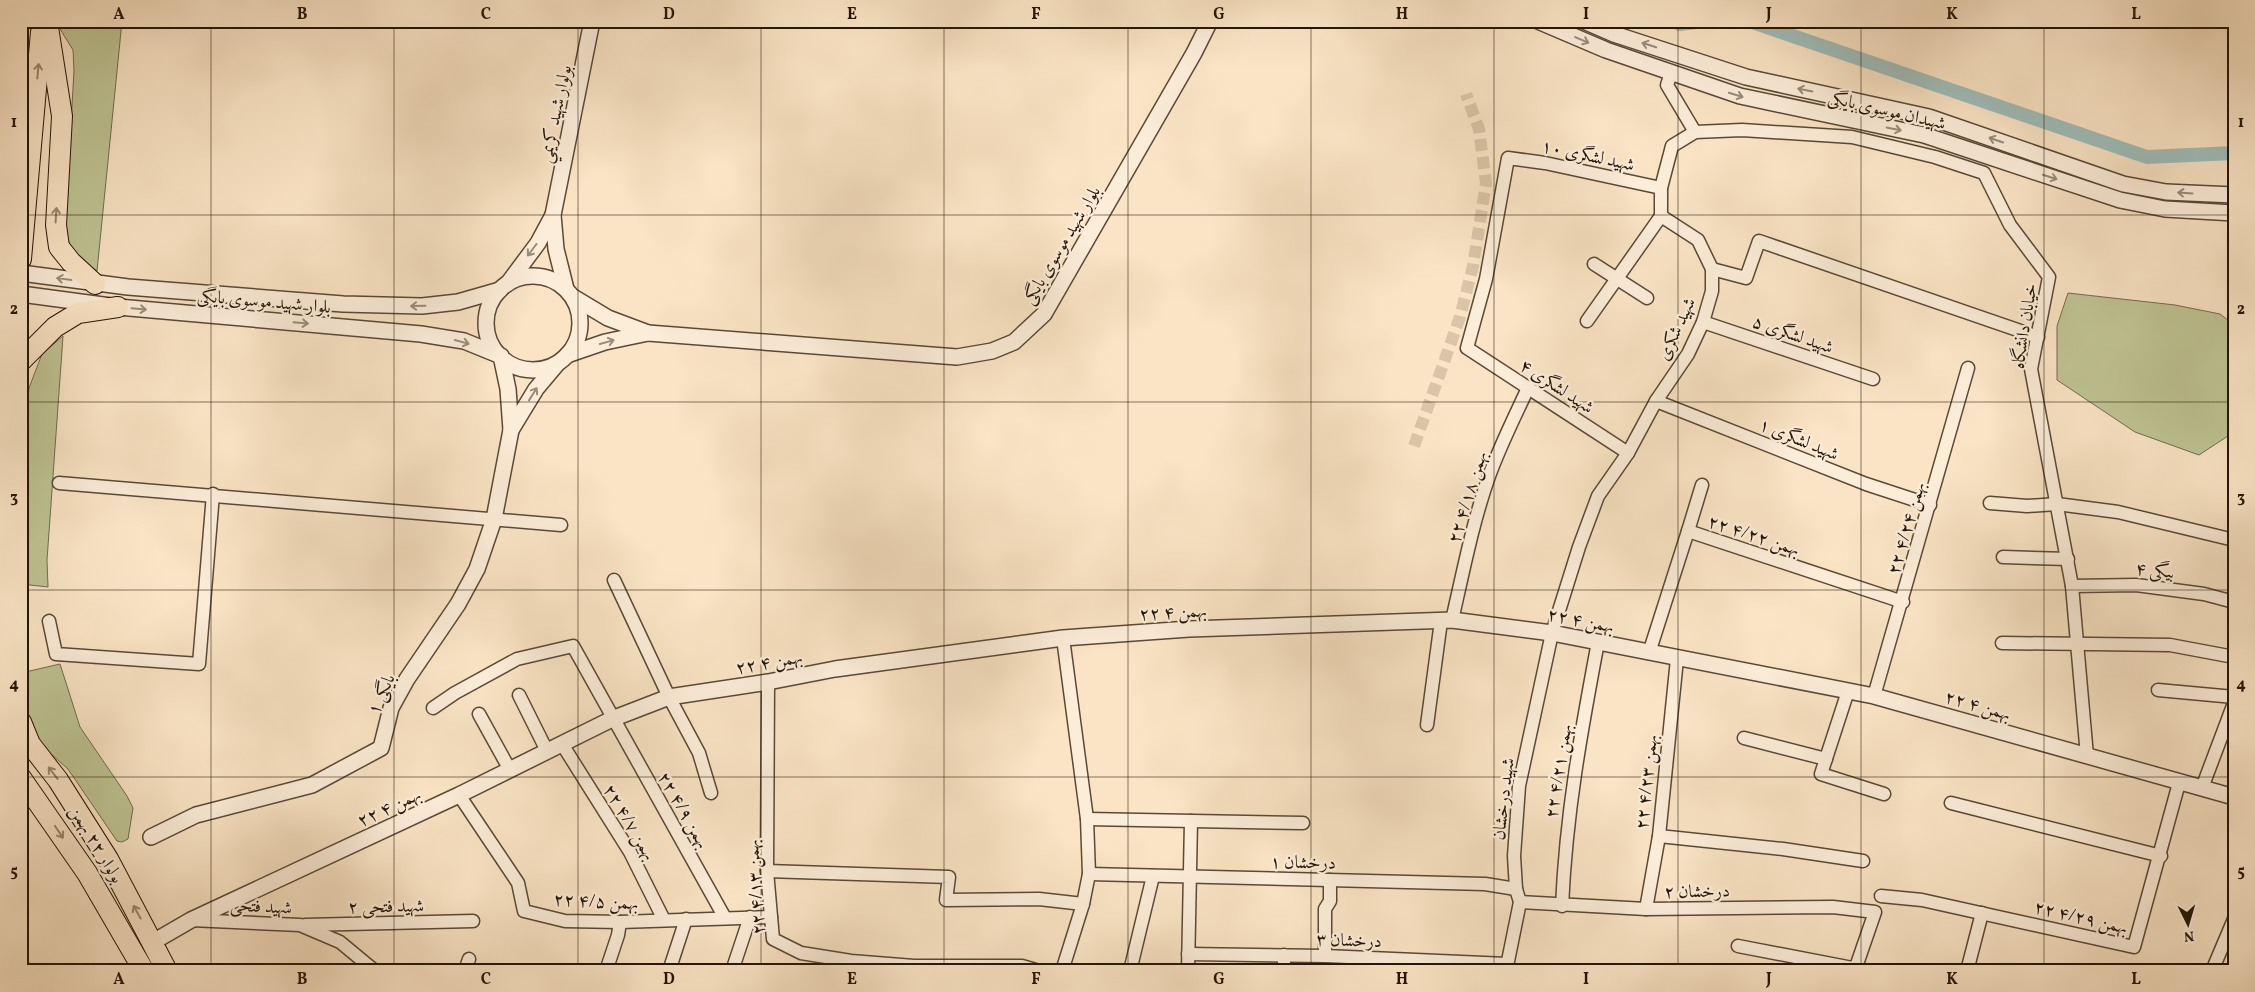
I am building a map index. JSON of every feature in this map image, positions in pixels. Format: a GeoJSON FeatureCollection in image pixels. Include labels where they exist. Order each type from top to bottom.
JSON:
{"type":"FeatureCollection","features":[{"type":"Feature","properties":{"kind":"main road"},"geometry":{"type":"LineString","coordinates":[[21,259],[42,21]]}},
{"type":"Feature","properties":{"kind":"main road"},"geometry":{"type":"LineString","coordinates":[[47,21],[62,116],[56,225],[59,247],[71,262],[95,284]]}},
{"type":"Feature","properties":{"kind":"main road"},"geometry":{"type":"LineString","coordinates":[[21,361],[55,328],[78,313],[118,307]]}},
{"type":"Feature","properties":{"kind":"main road","name":"بولوار ۲۲ بهمن"},"geometry":{"type":"LineString","coordinates":[[21,722],[26,742],[58,780],[108,859],[167,971]]}},
{"type":"Feature","properties":{"kind":"main road","name":"بولوار ۲۲ بهمن"},"geometry":{"type":"LineString","coordinates":[[21,778],[87,873],[144,971]]}},
{"type":"Feature","properties":{"kind":"street","name":"بولوار شهيد كريمي"},"geometry":{"type":"LineString","coordinates":[[569,293],[556,249],[553,215],[592,21]]}},
{"type":"Feature","properties":{"kind":"street","name":"بلوار شهید موسوی بایگی"},"geometry":{"type":"LineString","coordinates":[[569,293],[608,318],[648,333],[957,357],[992,351],[1014,342],[1044,314],[1194,53],[1210,21]]}},
{"type":"Feature","properties":{"kind":"street","name":"شهیدان موسوی بایگی"},"geometry":{"type":"LineString","coordinates":[[1538,21],[1606,50],[1740,96],[1924,135],[2120,200],[2165,209],[2234,213]]}},
{"type":"Feature","properties":{"kind":"street","name":"شهیدان موسوی بایگی"},"geometry":{"type":"LineString","coordinates":[[1584,21],[1614,34],[1746,77],[1929,117],[2124,184],[2166,192],[2234,195]]}},
{"type":"Feature","properties":{"kind":"street"},"geometry":{"type":"LineString","coordinates":[[1671,73],[1667,85],[1695,132]]}},
{"type":"Feature","properties":{"kind":"street","name":"خیابان دانشگاه"},"geometry":{"type":"LineString","coordinates":[[1661,216],[1661,188],[1672,146],[1695,132],[1742,130],[1852,137],[1934,157],[1984,173],[2010,225],[2049,277],[2031,369],[2072,586],[2087,756]]}},
{"type":"Feature","properties":{"kind":"street","name":"شهید لشگری ۱۰"},"geometry":{"type":"LineString","coordinates":[[1467,348],[1486,279],[1508,158],[1545,163],[1661,188]]}},
{"type":"Feature","properties":{"kind":"street","name":"بولوار شهيد كريمي"},"geometry":{"type":"LineString","coordinates":[[504,287],[538,243],[553,215]]}},
{"type":"Feature","properties":{"kind":"street"},"geometry":{"type":"LineString","coordinates":[[1587,321],[1661,216]]}},
{"type":"Feature","properties":{"kind":"street","name":"شهید شکری"},"geometry":{"type":"LineString","coordinates":[[1628,453],[1656,401],[1688,354],[1703,322],[1712,291],[1712,269],[1698,240],[1661,216]]}},
{"type":"Feature","properties":{"kind":"street"},"geometry":{"type":"LineString","coordinates":[[1712,269],[1746,278],[1759,241],[2038,336]]}},
{"type":"Feature","properties":{"kind":"street"},"geometry":{"type":"LineString","coordinates":[[1594,264],[1647,298]]}},
{"type":"Feature","properties":{"kind":"street","name":"بلوار شهید موسوی بایگی"},"geometry":{"type":"LineString","coordinates":[[21,273],[95,284],[343,304],[422,306],[458,302],[504,287]]}},
{"type":"Feature","properties":{"kind":"street"},"geometry":{"type":"LineString","coordinates":[[511,430],[536,389],[563,359],[576,342],[580,327],[577,307],[569,293],[558,283],[538,276],[517,279],[504,287],[489,308],[487,329],[494,348],[500,356],[509,363],[529,369],[539,369],[563,359]]}},
{"type":"Feature","properties":{"kind":"street","name":"بلوار شهید موسوی بایگی"},"geometry":{"type":"LineString","coordinates":[[21,294],[118,307],[421,334],[464,341],[500,356]]}},
{"type":"Feature","properties":{"kind":"street","name":"شهید لشگری ۵"},"geometry":{"type":"LineString","coordinates":[[1703,322],[1873,379]]}},
{"type":"Feature","properties":{"kind":"street","name":"بلوار شهید موسوی بایگی"},"geometry":{"type":"LineString","coordinates":[[563,359],[605,342],[648,333]]}},
{"type":"Feature","properties":{"kind":"street","name":"شهید لشگری ۴"},"geometry":{"type":"LineString","coordinates":[[1467,348],[1628,453]]}},
{"type":"Feature","properties":{"kind":"street"},"geometry":{"type":"LineString","coordinates":[[500,356],[508,390],[511,430]]}},
{"type":"Feature","properties":{"kind":"street","name":"۲۲ بهمن ۴/۲۴"},"geometry":{"type":"LineString","coordinates":[[1874,696],[1903,602],[1968,368]]}},
{"type":"Feature","properties":{"kind":"street","name":"۲۲ بهمن ۴/۱۸"},"geometry":{"type":"LineString","coordinates":[[1427,725],[1446,621],[1470,538],[1488,479],[1508,428],[1528,388]]}},
{"type":"Feature","properties":{"kind":"street","name":"شهید لشگری ۱"},"geometry":{"type":"LineString","coordinates":[[1656,401],[1866,484],[1930,506]]}},
{"type":"Feature","properties":{"kind":"street","name":"بایگی ۱"},"geometry":{"type":"LineString","coordinates":[[151,838],[196,815],[312,785],[381,748],[391,708],[407,679],[458,604],[477,569],[494,519],[511,430]]}},
{"type":"Feature","properties":{"kind":"street","name":"شهید درخشان"},"geometry":{"type":"LineString","coordinates":[[1507,969],[1520,902],[1516,889],[1514,856],[1519,786],[1552,633],[1579,547],[1598,496],[1628,453]]}},
{"type":"Feature","properties":{"kind":"street"},"geometry":{"type":"LineString","coordinates":[[59,483],[214,494],[561,525]]}},
{"type":"Feature","properties":{"kind":"street"},"geometry":{"type":"LineString","coordinates":[[1688,531],[1702,485]]}},
{"type":"Feature","properties":{"kind":"street"},"geometry":{"type":"LineString","coordinates":[[49,621],[56,654],[199,664],[214,494]]}},
{"type":"Feature","properties":{"kind":"street"},"geometry":{"type":"LineString","coordinates":[[1990,503],[2027,506],[2057,504],[2118,512],[2234,540]]}},
{"type":"Feature","properties":{"kind":"street","name":"۲۲ بهمن ۴/۲۲"},"geometry":{"type":"LineString","coordinates":[[1649,653],[1688,531],[1903,602]]}},
{"type":"Feature","properties":{"kind":"street"},"geometry":{"type":"LineString","coordinates":[[2003,557],[2068,559]]}},
{"type":"Feature","properties":{"kind":"street"},"geometry":{"type":"LineString","coordinates":[[614,580],[669,697],[699,753],[711,793]]}},
{"type":"Feature","properties":{"kind":"street","name":"بیگی ۴"},"geometry":{"type":"LineString","coordinates":[[2072,586],[2136,585],[2204,594],[2234,602]]}},
{"type":"Feature","properties":{"kind":"street","name":"۲۲ بهمن ۴"},"geometry":{"type":"LineString","coordinates":[[153,942],[191,920],[459,795],[612,719],[669,697],[768,682],[834,668],[1064,638],[1189,629],[1446,621],[1552,633],[1677,659],[1874,696],[2234,798]]}},
{"type":"Feature","properties":{"kind":"street"},"geometry":{"type":"LineString","coordinates":[[1062,971],[1083,904],[1089,874],[1087,819],[1064,638]]}},
{"type":"Feature","properties":{"kind":"street","name":"۲۲ بهمن ۴/۲۱"},"geometry":{"type":"LineString","coordinates":[[1562,906],[1569,811],[1598,642]]}},
{"type":"Feature","properties":{"kind":"street"},"geometry":{"type":"LineString","coordinates":[[2002,643],[2170,645],[2234,657]]}},
{"type":"Feature","properties":{"kind":"street","name":"۲۲ بهمن ۴/۹"},"geometry":{"type":"LineString","coordinates":[[433,708],[455,693],[517,660],[573,646],[612,719],[726,918]]}},
{"type":"Feature","properties":{"kind":"street","name":"۲۲ بهمن ۴/۲۳"},"geometry":{"type":"LineString","coordinates":[[1646,909],[1659,836],[1677,659]]}},
{"type":"Feature","properties":{"kind":"street","name":"۲۲ بهمن ۴/۱۳"},"geometry":{"type":"LineString","coordinates":[[768,682],[768,871],[772,939],[802,953],[851,961],[914,966],[1022,966],[1039,971]]}},
{"type":"Feature","properties":{"kind":"street"},"geometry":{"type":"LineString","coordinates":[[2158,690],[2234,697]]}},
{"type":"Feature","properties":{"kind":"street"},"geometry":{"type":"LineString","coordinates":[[1848,692],[1821,774],[1884,794]]}},
{"type":"Feature","properties":{"kind":"street"},"geometry":{"type":"LineString","coordinates":[[519,695],[547,751]]}},
{"type":"Feature","properties":{"kind":"street"},"geometry":{"type":"LineString","coordinates":[[2202,788],[2234,703]]}},
{"type":"Feature","properties":{"kind":"street"},"geometry":{"type":"LineString","coordinates":[[479,714],[510,770]]}},
{"type":"Feature","properties":{"kind":"street"},"geometry":{"type":"LineString","coordinates":[[1744,738],[1826,758]]}},
{"type":"Feature","properties":{"kind":"street","name":"۲۲ بهمن ۴/۷"},"geometry":{"type":"LineString","coordinates":[[562,744],[630,852],[664,920]]}},
{"type":"Feature","properties":{"kind":"street","name":"۲۲ بهمن ۴/۲۹"},"geometry":{"type":"LineString","coordinates":[[1881,896],[1922,900],[2134,947],[2161,856],[2179,783]]}},
{"type":"Feature","properties":{"kind":"street","name":"۲۲ بهمن ۴/۵"},"geometry":{"type":"LineString","coordinates":[[459,795],[518,883],[524,911],[565,921],[620,922],[686,918],[771,917]]}},
{"type":"Feature","properties":{"kind":"street"},"geometry":{"type":"LineString","coordinates":[[1951,803],[2161,856]]}},
{"type":"Feature","properties":{"kind":"street"},"geometry":{"type":"LineString","coordinates":[[1087,819],[1304,824]]}},
{"type":"Feature","properties":{"kind":"street"},"geometry":{"type":"LineString","coordinates":[[1188,971],[1191,821]]}},
{"type":"Feature","properties":{"kind":"street"},"geometry":{"type":"LineString","coordinates":[[1659,836],[1783,849],[1863,861]]}},
{"type":"Feature","properties":{"kind":"street"},"geometry":{"type":"LineString","coordinates":[[768,871],[949,877],[946,900],[1039,899],[1083,904]]}},
{"type":"Feature","properties":{"kind":"street","name":"درخشان ۱"},"geometry":{"type":"LineString","coordinates":[[1089,874],[1485,884],[1516,889]]}},
{"type":"Feature","properties":{"kind":"street"},"geometry":{"type":"LineString","coordinates":[[1130,971],[1153,876]]}},
{"type":"Feature","properties":{"kind":"street"},"geometry":{"type":"LineString","coordinates":[[1325,956],[1325,909],[1330,901],[1330,880]]}},
{"type":"Feature","properties":{"kind":"street","name":"درخشان ۲"},"geometry":{"type":"LineString","coordinates":[[1520,902],[1562,906],[1646,909],[1833,907],[1875,912],[1862,969]]}},
{"type":"Feature","properties":{"kind":"street"},"geometry":{"type":"LineString","coordinates":[[1967,971],[1982,913]]}},
{"type":"Feature","properties":{"kind":"street"},"geometry":{"type":"LineString","coordinates":[[669,971],[686,918]]}},
{"type":"Feature","properties":{"kind":"street"},"geometry":{"type":"LineString","coordinates":[[732,971],[750,918]]}},
{"type":"Feature","properties":{"kind":"street"},"geometry":{"type":"LineString","coordinates":[[2212,971],[2234,919]]}},
{"type":"Feature","properties":{"kind":"street","name":"شهید فتحی"},"geometry":{"type":"LineString","coordinates":[[191,920],[300,925],[340,942],[375,971]]}},
{"type":"Feature","properties":{"kind":"street","name":"شهید فتحی ۲"},"geometry":{"type":"LineString","coordinates":[[300,925],[473,921]]}},
{"type":"Feature","properties":{"kind":"street"},"geometry":{"type":"LineString","coordinates":[[606,971],[618,935],[620,922]]}},
{"type":"Feature","properties":{"kind":"street"},"geometry":{"type":"LineString","coordinates":[[1738,946],[1862,969]]}},
{"type":"Feature","properties":{"kind":"street","name":"درخشان ۳"},"geometry":{"type":"LineString","coordinates":[[1188,954],[1325,956],[1507,969]]}},
{"type":"Feature","properties":{"kind":"street"},"geometry":{"type":"LineString","coordinates":[[1284,955],[1284,971]]}},
{"type":"Feature","properties":{"kind":"street"},"geometry":{"type":"LineString","coordinates":[[21,968],[31,971]]}},
{"type":"Feature","properties":{"kind":"green space"},"geometry":{"type":"Polygon","coordinates":[[[61,21],[122,21],[97,271],[75,252],[66,234],[74,71],[73,50],[60,29],[61,21]]]}},
{"type":"Feature","properties":{"kind":"green space"},"geometry":{"type":"Polygon","coordinates":[[[2068,293],[2175,305],[2220,314],[2234,325],[2234,432],[2199,455],[2135,432],[2057,380],[2057,326],[2068,293]]]}},
{"type":"Feature","properties":{"kind":"green space"},"geometry":{"type":"Polygon","coordinates":[[[63,336],[47,560],[48,587],[21,584],[21,464],[29,388],[42,354],[63,336]]]}},
{"type":"Feature","properties":{"kind":"green space"},"geometry":{"type":"Polygon","coordinates":[[[60,664],[80,727],[127,796],[133,808],[128,839],[122,842],[117,841],[68,769],[34,739],[21,695],[21,673],[60,664]]]}},
{"type":"Feature","properties":{"kind":"waterway"},"geometry":{"type":"LineString","coordinates":[[1674,21],[1680,24],[1704,21]]}},
{"type":"Feature","properties":{"kind":"waterway"},"geometry":{"type":"LineString","coordinates":[[1749,21],[2147,157],[2234,153]]}},
{"type":"Feature","properties":{"kind":"tunnel"},"geometry":{"type":"LineString","coordinates":[[1414,446],[1460,317],[1473,266],[1486,183],[1479,129],[1466,94]]}}]}
